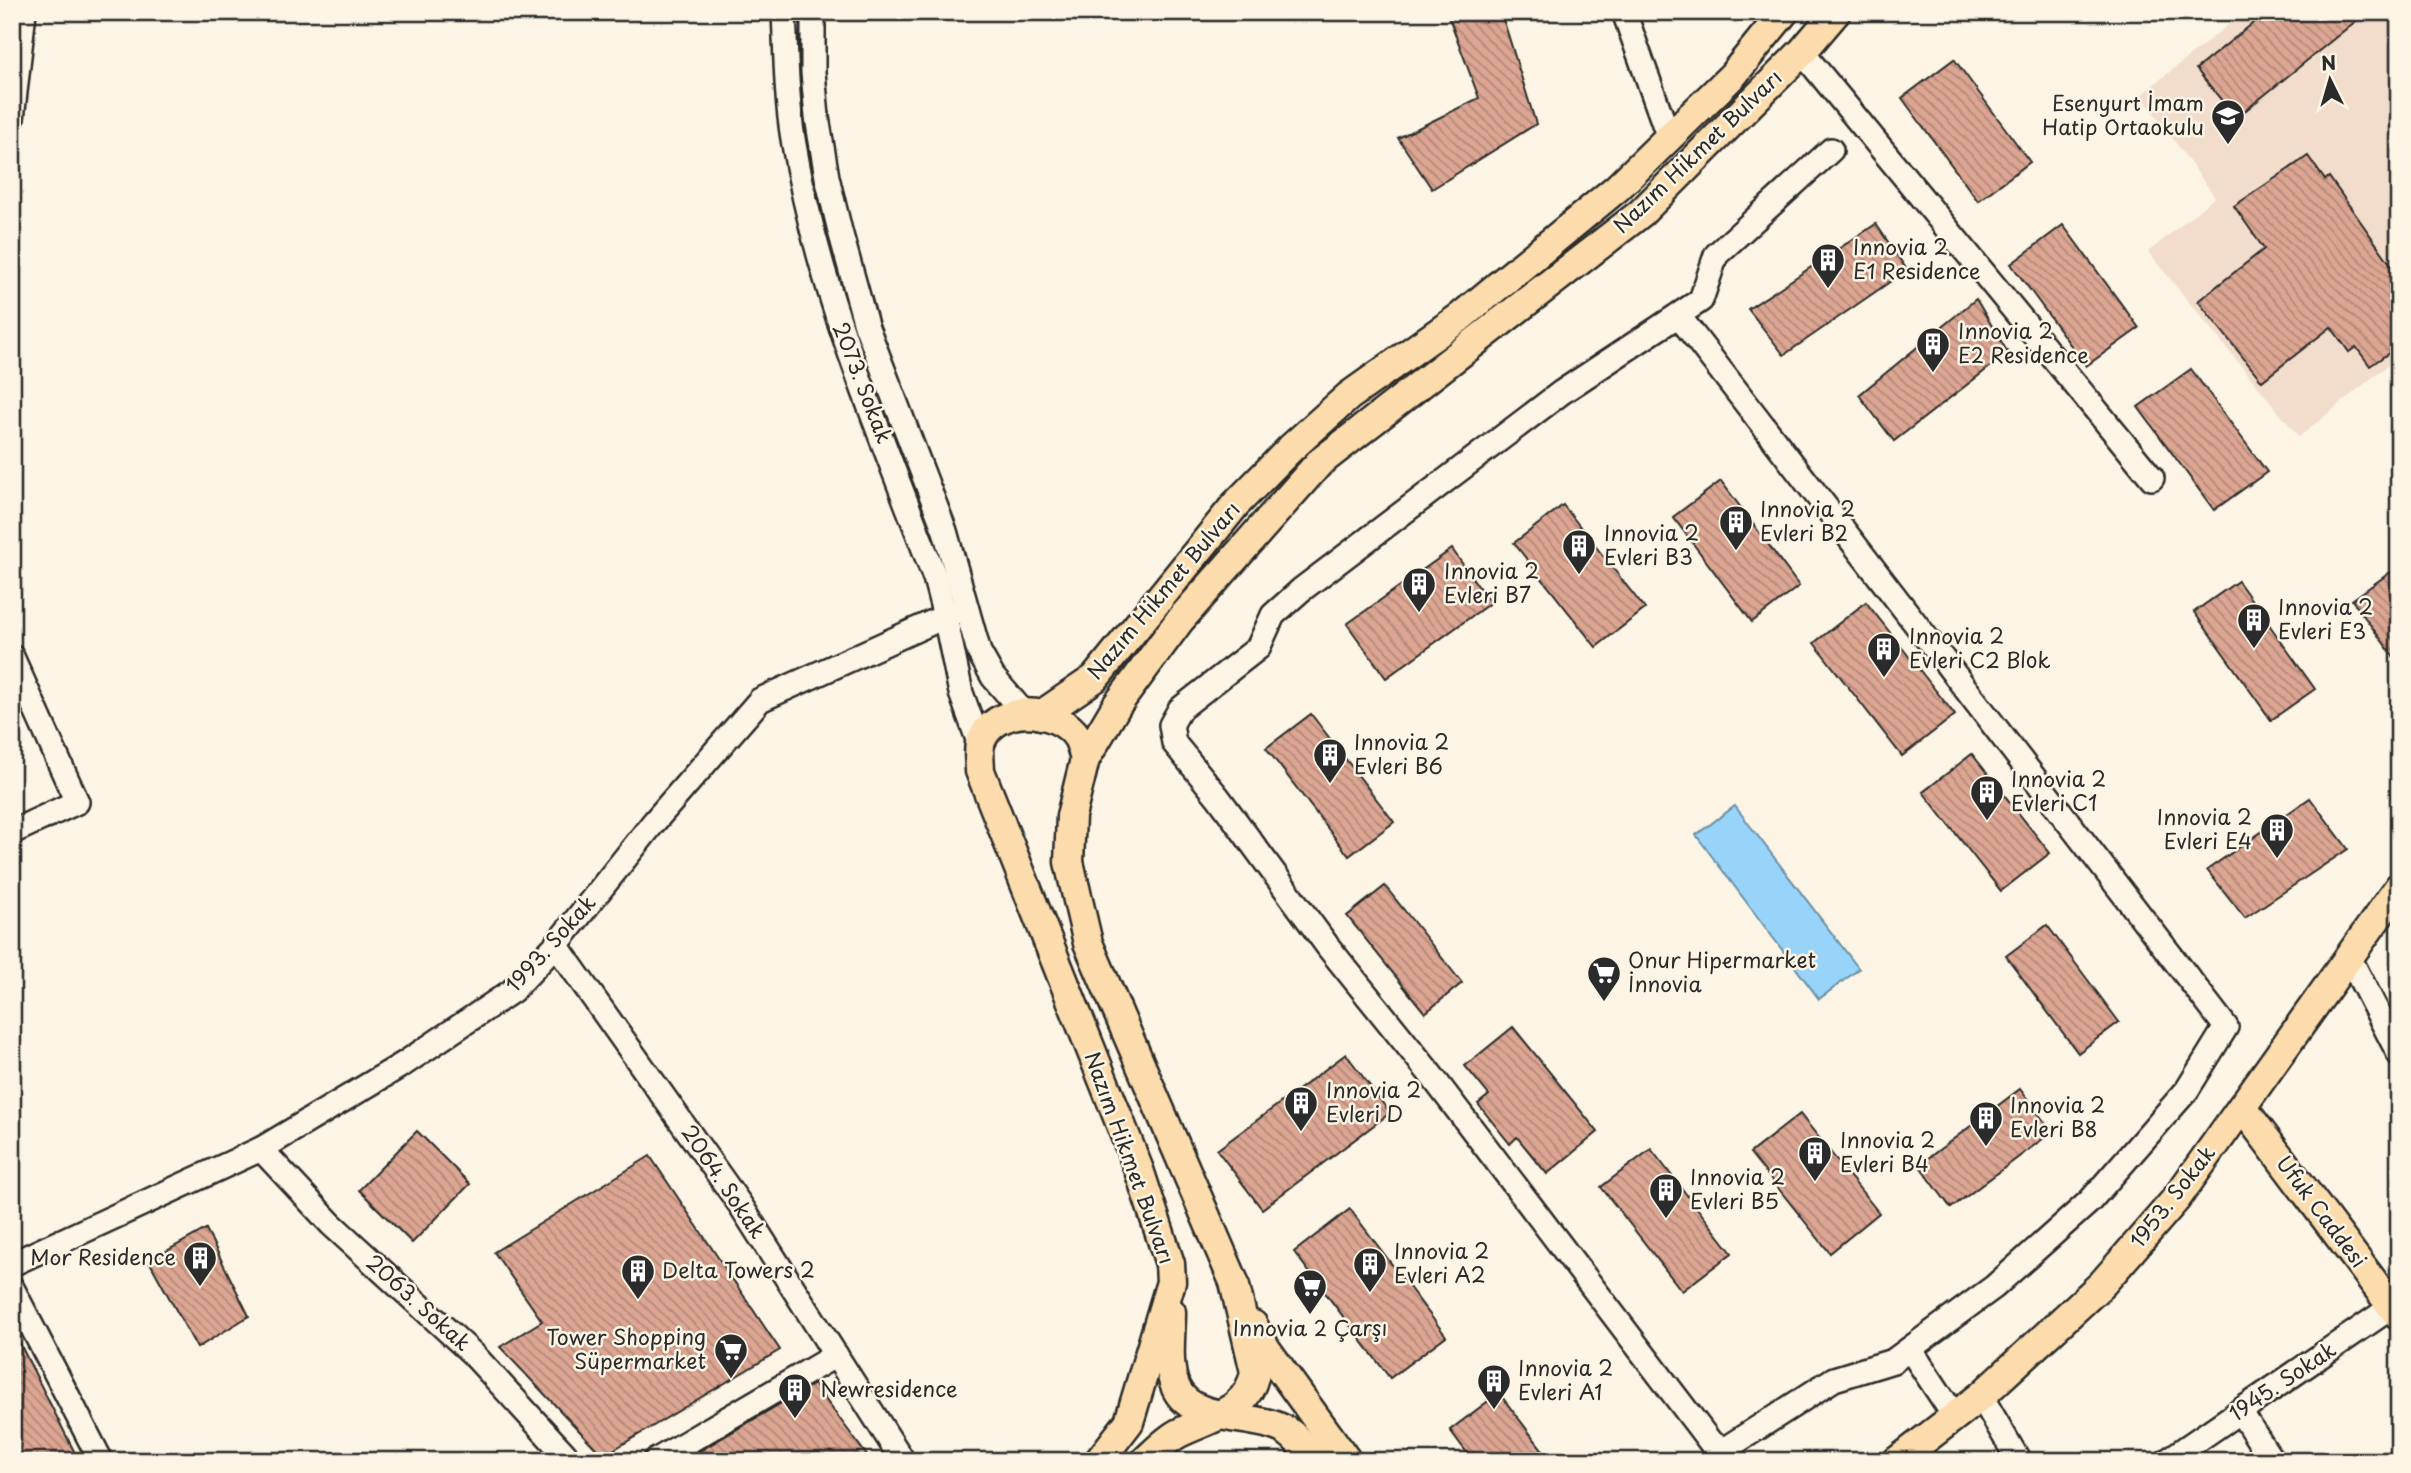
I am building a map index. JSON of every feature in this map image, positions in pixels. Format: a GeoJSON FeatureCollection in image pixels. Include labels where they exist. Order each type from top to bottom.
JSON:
{"type":"FeatureCollection","features":[{"type":"Feature","properties":{"kind":"main road","name":"Nazım Hikmet Bulvarı"},"geometry":{"type":"LineString","coordinates":[[1099,1461],[1129,1422],[1171,1282],[1170,1264],[1139,1170],[980,771],[980,745],[994,723],[1032,713],[1095,678],[1236,504],[1291,448],[1349,396],[1459,318],[1618,188],[1733,75],[1784,12]]}},
{"type":"Feature","properties":{"kind":"main road","name":"Nazım Hikmet Bulvarı"},"geometry":{"type":"LineString","coordinates":[[1145,1461],[1177,1434],[1244,1400],[1252,1387],[1255,1372],[1234,1282],[1088,943],[1069,862],[1071,816],[1085,759],[1117,705],[1180,620],[1319,463],[1641,213],[1802,52],[1836,12]]}},
{"type":"Feature","properties":{"kind":"main road"},"geometry":{"type":"LineString","coordinates":[[1032,713],[1062,723],[1078,738],[1085,759]]}},
{"type":"Feature","properties":{"kind":"main road","name":"1953. Sokak"},"geometry":{"type":"LineString","coordinates":[[1897,1461],[1981,1396],[2102,1284],[2176,1199],[2399,887]]}},
{"type":"Feature","properties":{"kind":"main road","name":"Ufuk Caddesi"},"geometry":{"type":"LineString","coordinates":[[2242,1107],[2397,1308]]}},
{"type":"Feature","properties":{"kind":"main road"},"geometry":{"type":"LineString","coordinates":[[1171,1282],[1171,1369],[1180,1395],[1200,1409],[1270,1424],[1288,1432],[1313,1461]]}},
{"type":"Feature","properties":{"kind":"main road"},"geometry":{"type":"LineString","coordinates":[[1240,1301],[1266,1349],[1347,1461]]}},
{"type":"Feature","properties":{"kind":"street"},"geometry":{"type":"LineString","coordinates":[[12,119],[24,12]]}},
{"type":"Feature","properties":{"kind":"street","name":"2073. Sokak"},"geometry":{"type":"LineString","coordinates":[[784,12],[787,88],[793,138],[832,304],[931,568],[993,677],[1032,713]]}},
{"type":"Feature","properties":{"kind":"street","name":"2073. Sokak"},"geometry":{"type":"LineString","coordinates":[[813,12],[813,72],[827,177],[866,325],[945,531],[961,693],[980,745]]}},
{"type":"Feature","properties":{"kind":"street"},"geometry":{"type":"LineString","coordinates":[[1624,12],[1669,138]]}},
{"type":"Feature","properties":{"kind":"street"},"geometry":{"type":"LineString","coordinates":[[1802,52],[2152,478]]}},
{"type":"Feature","properties":{"kind":"street"},"geometry":{"type":"LineString","coordinates":[[1678,315],[2226,1027],[2187,1090],[2090,1201],[1994,1287],[1893,1361],[1834,1379],[1725,1449],[1711,1443],[1428,1070],[1329,948],[1219,797],[1174,743],[1171,725],[1180,709],[1258,648],[1273,615],[1312,582],[1579,380],[1678,315],[1701,300],[1716,255],[1831,150]]}},
{"type":"Feature","properties":{"kind":"street","name":"1993. Sokak"},"geometry":{"type":"LineString","coordinates":[[12,1264],[261,1149],[405,1062],[512,991],[556,944],[654,822],[760,700],[955,612]]}},
{"type":"Feature","properties":{"kind":"street"},"geometry":{"type":"LineString","coordinates":[[12,657],[77,802],[12,832]]}},
{"type":"Feature","properties":{"kind":"street","name":"2064. Sokak"},"geometry":{"type":"LineString","coordinates":[[556,944],[741,1206],[903,1461]]}},
{"type":"Feature","properties":{"kind":"street"},"geometry":{"type":"LineString","coordinates":[[2349,957],[2399,1054]]}},
{"type":"Feature","properties":{"kind":"street","name":"2063. Sokak"},"geometry":{"type":"LineString","coordinates":[[261,1149],[331,1224],[473,1354],[571,1461]]}},
{"type":"Feature","properties":{"kind":"street"},"geometry":{"type":"LineString","coordinates":[[12,1288],[101,1461]]}},
{"type":"Feature","properties":{"kind":"street","name":"1945. Sokak"},"geometry":{"type":"LineString","coordinates":[[2167,1461],[2397,1308]]}},
{"type":"Feature","properties":{"kind":"street"},"geometry":{"type":"LineString","coordinates":[[1910,1349],[1955,1417]]}},
{"type":"Feature","properties":{"kind":"street"},"geometry":{"type":"LineString","coordinates":[[655,1461],[720,1428],[836,1355]]}},
{"type":"Feature","properties":{"kind":"street"},"geometry":{"type":"LineString","coordinates":[[1981,1396],[2019,1461]]}},
{"type":"Feature","properties":{"kind":"street"},"geometry":{"type":"LineString","coordinates":[[2241,1411],[2272,1461]]}},
{"type":"Feature","properties":{"kind":"shaded area"},"geometry":{"type":"Polygon","coordinates":[[[2244,12],[2385,12],[2399,30],[2399,356],[2299,437],[2148,252],[2215,197],[2141,95],[2244,12]]]}},
{"type":"Feature","properties":{"kind":"water"},"geometry":{"type":"Polygon","coordinates":[[[1735,806],[1859,969],[1819,999],[1696,835],[1735,806]]]}},
{"type":"Feature","properties":{"kind":"building"},"geometry":{"type":"Polygon","coordinates":[[[1447,12],[1501,12],[1536,124],[1432,189],[1398,138],[1479,98],[1447,12]]]}},
{"type":"Feature","properties":{"kind":"building"},"geometry":{"type":"Polygon","coordinates":[[[2267,12],[2367,12],[2236,118],[2196,69],[2267,12]]]}},
{"type":"Feature","properties":{"kind":"building"},"geometry":{"type":"Polygon","coordinates":[[[1954,59],[2030,162],[1978,201],[1902,98],[1954,59]]]}},
{"type":"Feature","properties":{"kind":"building"},"geometry":{"type":"Polygon","coordinates":[[[2308,156],[2325,180],[2329,177],[2399,276],[2399,346],[2370,366],[2356,347],[2349,352],[2331,327],[2262,381],[2198,301],[2264,249],[2234,206],[2308,156]]]}},
{"type":"Feature","properties":{"kind":"building","name":"Innovia 2 E1 Residence"},"geometry":{"type":"Polygon","coordinates":[[[1876,224],[1907,270],[1784,355],[1748,309],[1876,224]]]}},
{"type":"Feature","properties":{"kind":"building"},"geometry":{"type":"Polygon","coordinates":[[[2063,225],[2139,328],[2086,366],[2011,264],[2063,225]]]}},
{"type":"Feature","properties":{"kind":"building","name":"Innovia 2 E2 Residence"},"geometry":{"type":"Polygon","coordinates":[[[1976,299],[2008,353],[1894,441],[1859,395],[1976,299]]]}},
{"type":"Feature","properties":{"kind":"building"},"geometry":{"type":"Polygon","coordinates":[[[2191,369],[2267,472],[2214,510],[2138,407],[2191,369]]]}},
{"type":"Feature","properties":{"kind":"building","name":"Innovia 2 Evleri B2"},"geometry":{"type":"Polygon","coordinates":[[[1721,481],[1799,586],[1752,622],[1673,517],[1721,481]]]}},
{"type":"Feature","properties":{"kind":"building","name":"Innovia 2 Evleri B3"},"geometry":{"type":"Polygon","coordinates":[[[1563,505],[1645,609],[1596,647],[1514,543],[1563,505]]]}},
{"type":"Feature","properties":{"kind":"building","name":"Innovia 2 Evleri B7"},"geometry":{"type":"Polygon","coordinates":[[[1452,549],[1490,603],[1386,678],[1347,624],[1452,549]]]}},
{"type":"Feature","properties":{"kind":"building"},"geometry":{"type":"Polygon","coordinates":[[[2399,566],[2399,664],[2352,600],[2399,566]]]}},
{"type":"Feature","properties":{"kind":"building","name":"Innovia 2 Evleri E3"},"geometry":{"type":"Polygon","coordinates":[[[2238,581],[2315,689],[2271,720],[2194,612],[2238,581]]]}},
{"type":"Feature","properties":{"kind":"building","name":"Innovia 2 Evleri C2 Blok"},"geometry":{"type":"Polygon","coordinates":[[[1866,602],[1955,715],[1902,756],[1814,643],[1866,602]]]}},
{"type":"Feature","properties":{"kind":"building","name":"Innovia 2 Evleri B6"},"geometry":{"type":"Polygon","coordinates":[[[1311,714],[1394,822],[1349,856],[1266,748],[1311,714]]]}},
{"type":"Feature","properties":{"kind":"building","name":"Innovia 2 Evleri C1"},"geometry":{"type":"Polygon","coordinates":[[[1972,754],[2050,853],[2001,891],[1923,792],[1972,754]]]}},
{"type":"Feature","properties":{"kind":"building","name":"Innovia 2 Evleri E4"},"geometry":{"type":"Polygon","coordinates":[[[2310,798],[2348,849],[2245,918],[2207,870],[2310,798]]]}},
{"type":"Feature","properties":{"kind":"building"},"geometry":{"type":"Polygon","coordinates":[[[1385,886],[1462,983],[1425,1013],[1347,916],[1385,886]]]}},
{"type":"Feature","properties":{"kind":"building"},"geometry":{"type":"Polygon","coordinates":[[[2047,925],[2119,1022],[2078,1053],[2006,956],[2047,925]]]}},
{"type":"Feature","properties":{"kind":"building"},"geometry":{"type":"Polygon","coordinates":[[[1513,1027],[1598,1132],[1547,1174],[1517,1137],[1510,1144],[1478,1104],[1489,1095],[1465,1066],[1513,1027]]]}},
{"type":"Feature","properties":{"kind":"building","name":"Innovia 2 Evleri D"},"geometry":{"type":"Polygon","coordinates":[[[1346,1054],[1390,1113],[1262,1209],[1217,1150],[1346,1054]]]}},
{"type":"Feature","properties":{"kind":"building","name":"Innovia 2 Evleri B8"},"geometry":{"type":"Polygon","coordinates":[[[2020,1089],[2052,1132],[1951,1208],[1919,1165],[2020,1089]]]}},
{"type":"Feature","properties":{"kind":"building","name":"Innovia 2 Evleri B4"},"geometry":{"type":"Polygon","coordinates":[[[1800,1114],[1879,1213],[1830,1253],[1750,1153],[1800,1114]]]}},
{"type":"Feature","properties":{"kind":"building"},"geometry":{"type":"Polygon","coordinates":[[[417,1131],[470,1184],[412,1243],[359,1190],[417,1131]]]}},
{"type":"Feature","properties":{"kind":"building","name":"Innovia 2 Evleri B5"},"geometry":{"type":"Polygon","coordinates":[[[1651,1149],[1732,1253],[1682,1291],[1601,1187],[1651,1149]]]}},
{"type":"Feature","properties":{"kind":"building","name":"Delta Towers 2"},"geometry":{"type":"Polygon","coordinates":[[[650,1156],[780,1350],[603,1456],[500,1347],[542,1321],[494,1252],[650,1156]]]}},
{"type":"Feature","properties":{"kind":"building","name":"Innovia 2 Evleri A2"},"geometry":{"type":"Polygon","coordinates":[[[1350,1209],[1446,1336],[1390,1378],[1294,1252],[1350,1209]]]}},
{"type":"Feature","properties":{"kind":"building","name":"Mor Residence"},"geometry":{"type":"Polygon","coordinates":[[[206,1229],[249,1316],[197,1348],[149,1261],[206,1229]]]}},
{"type":"Feature","properties":{"kind":"building"},"geometry":{"type":"Polygon","coordinates":[[[12,1328],[79,1461],[12,1461],[12,1328]]]}},
{"type":"Feature","properties":{"kind":"building","name":"Newresidence"},"geometry":{"type":"Polygon","coordinates":[[[814,1384],[871,1461],[684,1461],[693,1455],[814,1384]]]}},
{"type":"Feature","properties":{"kind":"building","name":"Innovia 2 Evleri A1"},"geometry":{"type":"Polygon","coordinates":[[[1499,1393],[1551,1461],[1473,1461],[1450,1430],[1499,1393]]]}},
{"type":"Feature","properties":{"kind":"place","name":"Esenyurt İmam Hatip Ortaokulu"},"geometry":{"type":"Point","coordinates":[2228,146]}},
{"type":"Feature","properties":{"kind":"place","name":"Innovia 2 E1 Residence"},"geometry":{"type":"Point","coordinates":[1828,290]}},
{"type":"Feature","properties":{"kind":"place","name":"Innovia 2 E2 Residence"},"geometry":{"type":"Point","coordinates":[1933,374]}},
{"type":"Feature","properties":{"kind":"place","name":"Innovia 2 Evleri B2"},"geometry":{"type":"Point","coordinates":[1736,552]}},
{"type":"Feature","properties":{"kind":"place","name":"Innovia 2 Evleri B3"},"geometry":{"type":"Point","coordinates":[1579,576]}},
{"type":"Feature","properties":{"kind":"place","name":"Innovia 2 Evleri B7"},"geometry":{"type":"Point","coordinates":[1419,614]}},
{"type":"Feature","properties":{"kind":"place","name":"Innovia 2 Evleri E3"},"geometry":{"type":"Point","coordinates":[2254,650]}},
{"type":"Feature","properties":{"kind":"place","name":"Innovia 2 Evleri C2 Blok"},"geometry":{"type":"Point","coordinates":[1884,679]}},
{"type":"Feature","properties":{"kind":"place","name":"Innovia 2 Evleri B6"},"geometry":{"type":"Point","coordinates":[1330,785]}},
{"type":"Feature","properties":{"kind":"place","name":"Innovia 2 Evleri C1"},"geometry":{"type":"Point","coordinates":[1987,822]}},
{"type":"Feature","properties":{"kind":"place","name":"Innovia 2 Evleri E4"},"geometry":{"type":"Point","coordinates":[2277,860]}},
{"type":"Feature","properties":{"kind":"place","name":"Onur Hipermarket İnnovia"},"geometry":{"type":"Point","coordinates":[1604,1003]}},
{"type":"Feature","properties":{"kind":"place","name":"Innovia 2 Evleri D"},"geometry":{"type":"Point","coordinates":[1301,1133]}},
{"type":"Feature","properties":{"kind":"place","name":"Innovia 2 Evleri B8"},"geometry":{"type":"Point","coordinates":[1986,1148]}},
{"type":"Feature","properties":{"kind":"place","name":"Innovia 2 Evleri B4"},"geometry":{"type":"Point","coordinates":[1815,1183]}},
{"type":"Feature","properties":{"kind":"place","name":"Innovia 2 Evleri B5"},"geometry":{"type":"Point","coordinates":[1666,1220]}},
{"type":"Feature","properties":{"kind":"place","name":"Mor Residence"},"geometry":{"type":"Point","coordinates":[200,1288]}},
{"type":"Feature","properties":{"kind":"place","name":"Innovia 2 Evleri A2"},"geometry":{"type":"Point","coordinates":[1370,1294]}},
{"type":"Feature","properties":{"kind":"place","name":"Delta Towers 2"},"geometry":{"type":"Point","coordinates":[638,1301]}},
{"type":"Feature","properties":{"kind":"place","name":"Innovia 2 Çarşı"},"geometry":{"type":"Point","coordinates":[1310,1316]}},
{"type":"Feature","properties":{"kind":"place","name":"Tower Shopping Süpermarket"},"geometry":{"type":"Point","coordinates":[731,1380]}},
{"type":"Feature","properties":{"kind":"place","name":"Innovia 2 Evleri A1"},"geometry":{"type":"Point","coordinates":[1494,1411]}},
{"type":"Feature","properties":{"kind":"place","name":"Newresidence"},"geometry":{"type":"Point","coordinates":[795,1420]}}]}
